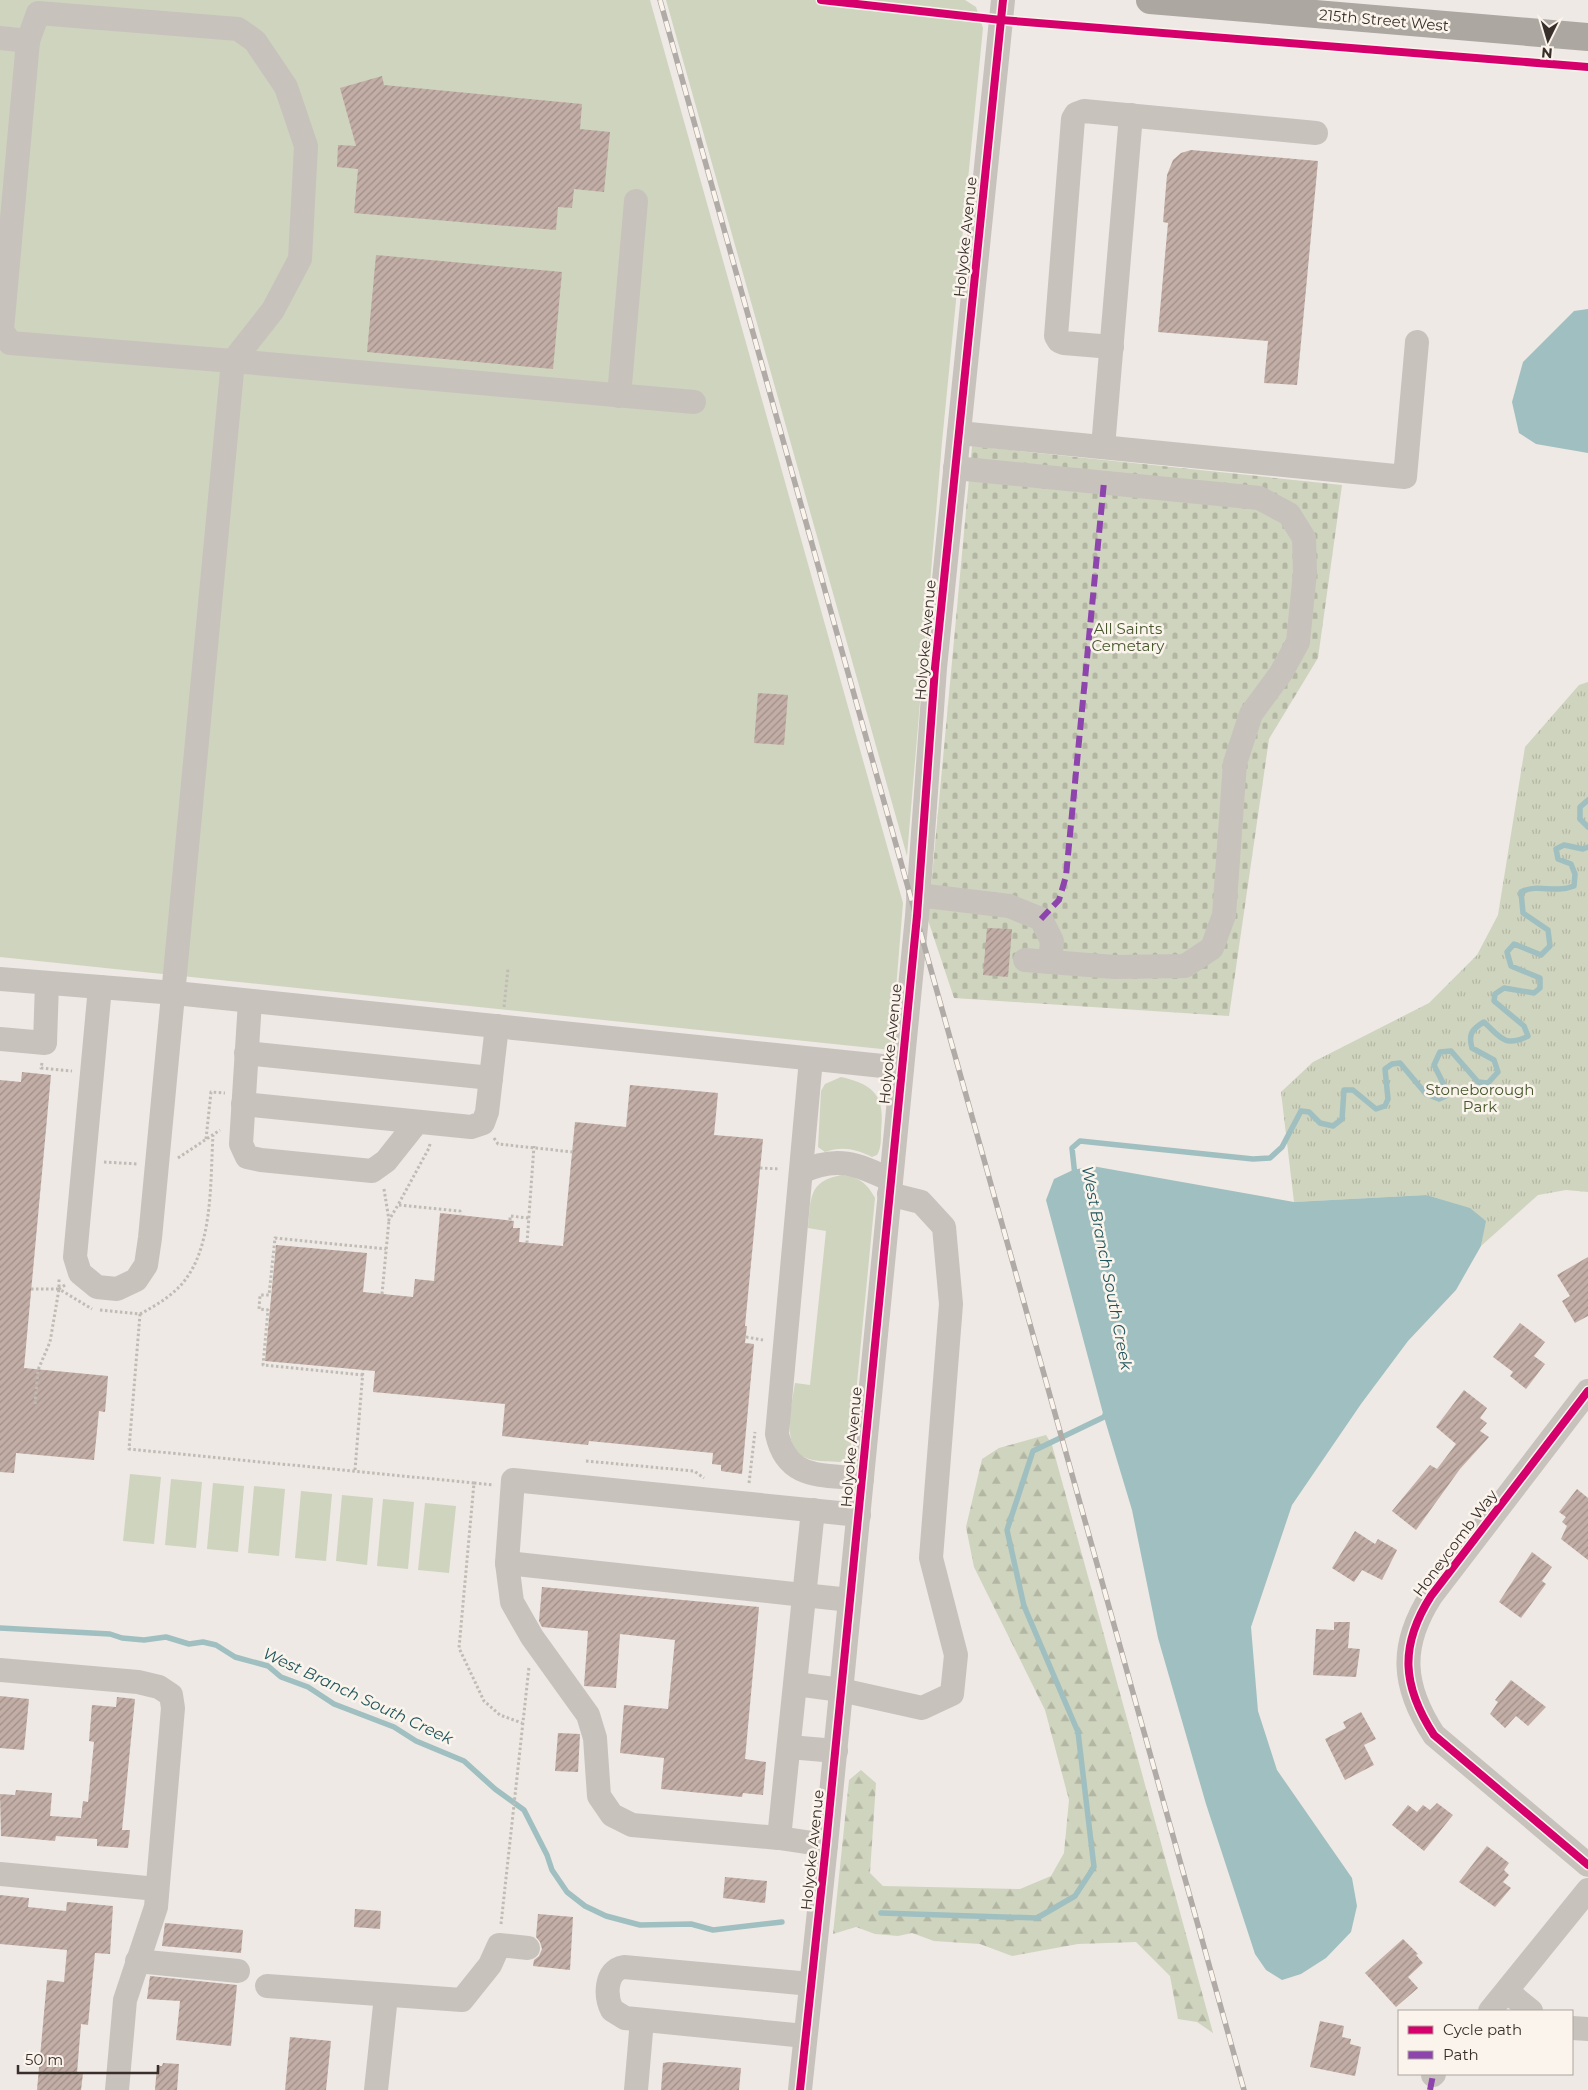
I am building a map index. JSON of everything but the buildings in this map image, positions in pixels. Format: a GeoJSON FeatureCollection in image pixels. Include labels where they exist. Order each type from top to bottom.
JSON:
{"type":"FeatureCollection","features":[{"type":"Feature","properties":{"kind":"main road","name":"215th Street West"},"geometry":{"type":"LineString","coordinates":[[1150,0],[1588,37]]}},
{"type":"Feature","properties":{"kind":"street","name":"Holyoke Avenue"},"geometry":{"type":"LineString","coordinates":[[800,2090],[842,1690],[918,895],[935,668],[1003,0]]}},
{"type":"Feature","properties":{"kind":"street"},"geometry":{"type":"LineString","coordinates":[[100,987],[75,1257],[80,1273],[97,1287],[117,1289],[136,1280],[146,1265],[175,993],[234,360],[272,310],[300,260],[306,146],[286,87],[255,42],[238,29],[38,13],[28,41],[2,330],[10,343],[234,360],[694,402]]}},
{"type":"Feature","properties":{"kind":"street"},"geometry":{"type":"LineString","coordinates":[[0,38],[28,41]]}},
{"type":"Feature","properties":{"kind":"street"},"geometry":{"type":"LineString","coordinates":[[1112,347],[1064,343],[1059,341],[1056,336],[1074,119],[1076,114],[1084,112],[1131,115],[1316,133]]}},
{"type":"Feature","properties":{"kind":"street"},"geometry":{"type":"LineString","coordinates":[[1103,447],[1131,115]]}},
{"type":"Feature","properties":{"kind":"street"},"geometry":{"type":"LineString","coordinates":[[619,396],[636,202]]}},
{"type":"Feature","properties":{"kind":"street"},"geometry":{"type":"LineString","coordinates":[[958,433],[1405,476],[1417,342]]}},
{"type":"Feature","properties":{"kind":"street"},"geometry":{"type":"LineString","coordinates":[[955,468],[1259,498],[1289,514],[1304,538],[1305,572],[1298,642],[1281,673],[1251,714],[1235,764],[1224,915],[1212,948],[1185,966],[1114,967],[1024,960]]}},
{"type":"Feature","properties":{"kind":"street"},"geometry":{"type":"LineString","coordinates":[[918,895],[1009,906],[1041,919],[1052,941],[1050,962]]}},
{"type":"Feature","properties":{"kind":"street"},"geometry":{"type":"LineString","coordinates":[[0,979],[175,993],[902,1068]]}},
{"type":"Feature","properties":{"kind":"street"},"geometry":{"type":"LineString","coordinates":[[0,1039],[45,1044],[48,983]]}},
{"type":"Feature","properties":{"kind":"street"},"geometry":{"type":"LineString","coordinates":[[250,1001],[241,1144],[248,1157],[261,1160],[372,1171],[386,1161],[424,1123]]}},
{"type":"Feature","properties":{"kind":"street"},"geometry":{"type":"LineString","coordinates":[[243,1099],[424,1123],[471,1126],[483,1123],[487,1112],[497,1026]]}},
{"type":"Feature","properties":{"kind":"street"},"geometry":{"type":"LineString","coordinates":[[246,1053],[491,1078]]}},
{"type":"Feature","properties":{"kind":"street"},"geometry":{"type":"LineString","coordinates":[[811,1058],[791,1170],[777,1434],[781,1451],[796,1469],[862,1478]]}},
{"type":"Feature","properties":{"kind":"street"},"geometry":{"type":"LineString","coordinates":[[791,1170],[816,1164],[840,1162],[860,1165],[890,1187],[921,1202],[944,1227],[952,1304],[931,1558],[956,1655],[952,1694],[922,1708],[842,1690],[796,1684]]}},
{"type":"Feature","properties":{"kind":"street","name":"Honeycomb Way"},"geometry":{"type":"LineString","coordinates":[[1588,1391],[1431,1596],[1419,1614],[1411,1635],[1408,1656],[1408,1677],[1413,1697],[1421,1716],[1434,1735],[1588,1865]]}},
{"type":"Feature","properties":{"kind":"street"},"geometry":{"type":"LineString","coordinates":[[826,1845],[779,1838],[632,1825],[612,1816],[599,1796],[595,1738],[588,1715],[532,1637],[512,1602],[507,1563],[513,1480],[858,1515]]}},
{"type":"Feature","properties":{"kind":"street"},"geometry":{"type":"LineString","coordinates":[[779,1838],[814,1510]]}},
{"type":"Feature","properties":{"kind":"street"},"geometry":{"type":"LineString","coordinates":[[507,1563],[850,1600]]}},
{"type":"Feature","properties":{"kind":"street"},"geometry":{"type":"LineString","coordinates":[[0,1670],[138,1682],[159,1688],[171,1695],[173,1708],[157,1890],[151,1925],[125,2000],[117,2090]]}},
{"type":"Feature","properties":{"kind":"street"},"geometry":{"type":"LineString","coordinates":[[789,1747],[836,1751]]}},
{"type":"Feature","properties":{"kind":"street"},"geometry":{"type":"LineString","coordinates":[[0,1874],[157,1890]]}},
{"type":"Feature","properties":{"kind":"street"},"geometry":{"type":"LineString","coordinates":[[1491,2010],[1508,1992],[1588,1890]]}},
{"type":"Feature","properties":{"kind":"street"},"geometry":{"type":"LineString","coordinates":[[267,1986],[462,2000],[490,1965],[499,1945],[528,1948]]}},
{"type":"Feature","properties":{"kind":"street"},"geometry":{"type":"LineString","coordinates":[[137,1961],[238,1971]]}},
{"type":"Feature","properties":{"kind":"street"},"geometry":{"type":"LineString","coordinates":[[805,2036],[642,2020],[619,2016],[610,2005],[608,1984],[612,1973],[618,1968],[811,1984]]}},
{"type":"Feature","properties":{"kind":"street"},"geometry":{"type":"LineString","coordinates":[[1508,1992],[1530,2010]]}},
{"type":"Feature","properties":{"kind":"street"},"geometry":{"type":"LineString","coordinates":[[376,2090],[386,1996]]}},
{"type":"Feature","properties":{"kind":"street"},"geometry":{"type":"LineString","coordinates":[[636,2090],[642,2020]]}},
{"type":"Feature","properties":{"kind":"street"},"geometry":{"type":"LineString","coordinates":[[1573,2028],[1588,2029]]}},
{"type":"Feature","properties":{"kind":"path"},"geometry":{"type":"LineString","coordinates":[[497,1026],[505,1005],[508,969]]}},
{"type":"Feature","properties":{"kind":"path"},"geometry":{"type":"LineString","coordinates":[[206,1140],[211,1092],[243,1099]]}},
{"type":"Feature","properties":{"kind":"path"},"geometry":{"type":"LineString","coordinates":[[389,1220],[430,1148],[424,1123]]}},
{"type":"Feature","properties":{"kind":"path"},"geometry":{"type":"LineString","coordinates":[[483,1123],[498,1144],[534,1146],[572,1152]]}},
{"type":"Feature","properties":{"kind":"path"},"geometry":{"type":"LineString","coordinates":[[59,1290],[87,1308],[116,1313],[140,1314],[179,1288],[191,1271],[201,1250],[208,1213],[213,1135]]}},
{"type":"Feature","properties":{"kind":"path"},"geometry":{"type":"LineString","coordinates":[[528,1243],[534,1146]]}},
{"type":"Feature","properties":{"kind":"path"},"geometry":{"type":"LineString","coordinates":[[380,1166],[389,1220],[382,1294]]}},
{"type":"Feature","properties":{"kind":"path"},"geometry":{"type":"LineString","coordinates":[[760,1168],[791,1170]]}},
{"type":"Feature","properties":{"kind":"path"},"geometry":{"type":"LineString","coordinates":[[398,1205],[460,1211],[460,1215]]}},
{"type":"Feature","properties":{"kind":"path"},"geometry":{"type":"LineString","coordinates":[[510,1220],[510,1216],[529,1218]]}},
{"type":"Feature","properties":{"kind":"path"},"geometry":{"type":"LineString","coordinates":[[354,1470],[363,1373],[263,1365],[268,1310],[259,1308],[260,1294],[269,1295],[275,1238],[386,1248]]}},
{"type":"Feature","properties":{"kind":"path"},"geometry":{"type":"LineString","coordinates":[[35,1404],[38,1370],[50,1342],[59,1290],[80,1273]]}},
{"type":"Feature","properties":{"kind":"path"},"geometry":{"type":"LineString","coordinates":[[140,1314],[129,1449],[474,1483],[459,1648],[484,1701],[500,1715],[522,1723]]}},
{"type":"Feature","properties":{"kind":"path"},"geometry":{"type":"LineString","coordinates":[[746,1337],[764,1340]]}},
{"type":"Feature","properties":{"kind":"path"},"geometry":{"type":"LineString","coordinates":[[499,1945],[507,1854],[512,1825],[532,1637]]}},
{"type":"Feature","properties":{"kind":"green space"},"geometry":{"type":"Polygon","coordinates":[[[0,0],[650,0],[903,903],[891,1050],[0,957],[0,0]]]}},
{"type":"Feature","properties":{"kind":"green space"},"geometry":{"type":"Polygon","coordinates":[[[666,0],[965,0],[976,7],[983,28],[942,442],[907,856],[666,0]]]}},
{"type":"Feature","properties":{"kind":"green space","name":"All Saints Cemetary"},"geometry":{"type":"Polygon","coordinates":[[[972,446],[1342,485],[1318,658],[1269,739],[1229,1016],[954,998],[928,920],[972,446]]]}},
{"type":"Feature","properties":{"kind":"green space","name":"Stoneborough Park"},"geometry":{"type":"Polygon","coordinates":[[[1588,682],[1588,1192],[1566,1190],[1538,1195],[1481,1246],[1485,1221],[1426,1195],[1294,1202],[1281,1092],[1313,1062],[1429,1003],[1477,955],[1498,915],[1525,747],[1579,685],[1588,682]]]}},
{"type":"Feature","properties":{"kind":"green space"},"geometry":{"type":"Polygon","coordinates":[[[841,1077],[863,1084],[876,1094],[882,1120],[877,1155],[872,1157],[854,1150],[843,1149],[825,1152],[818,1147],[821,1091],[825,1084],[841,1077]]]}},
{"type":"Feature","properties":{"kind":"green space"},"geometry":{"type":"Polygon","coordinates":[[[842,1175],[853,1177],[862,1182],[869,1188],[875,1198],[850,1455],[840,1462],[813,1460],[800,1454],[794,1447],[791,1437],[790,1415],[795,1383],[810,1385],[826,1231],[808,1228],[811,1200],[817,1186],[831,1178],[842,1175]]]}},
{"type":"Feature","properties":{"kind":"green space"},"geometry":{"type":"Polygon","coordinates":[[[1046,1435],[1052,1445],[1213,2033],[1197,2022],[1178,2019],[1170,1976],[1136,1942],[1078,1944],[1012,1956],[980,1944],[934,1941],[912,1933],[898,1936],[875,1934],[856,1927],[833,1934],[849,1780],[861,1770],[876,1783],[870,1873],[883,1886],[1020,1889],[1051,1876],[1064,1853],[1069,1800],[1045,1710],[974,1567],[966,1527],[982,1459],[999,1448],[1046,1435]]]}},
{"type":"Feature","properties":{"kind":"green space"},"geometry":{"type":"Polygon","coordinates":[[[130,1474],[161,1477],[154,1544],[123,1541],[130,1474]]]}},
{"type":"Feature","properties":{"kind":"green space"},"geometry":{"type":"Polygon","coordinates":[[[171,1479],[202,1482],[196,1548],[165,1545],[171,1479]]]}},
{"type":"Feature","properties":{"kind":"green space"},"geometry":{"type":"Polygon","coordinates":[[[213,1483],[244,1486],[238,1552],[207,1549],[213,1483]]]}},
{"type":"Feature","properties":{"kind":"green space"},"geometry":{"type":"Polygon","coordinates":[[[254,1486],[285,1489],[279,1556],[248,1553],[254,1486]]]}},
{"type":"Feature","properties":{"kind":"green space"},"geometry":{"type":"Polygon","coordinates":[[[301,1491],[332,1494],[326,1561],[295,1558],[301,1491]]]}},
{"type":"Feature","properties":{"kind":"green space"},"geometry":{"type":"Polygon","coordinates":[[[342,1495],[373,1498],[367,1565],[336,1561],[342,1495]]]}},
{"type":"Feature","properties":{"kind":"green space"},"geometry":{"type":"Polygon","coordinates":[[[383,1499],[414,1502],[408,1569],[377,1566],[383,1499]]]}},
{"type":"Feature","properties":{"kind":"green space"},"geometry":{"type":"Polygon","coordinates":[[[425,1503],[456,1506],[449,1573],[418,1570],[425,1503]]]}},
{"type":"Feature","properties":{"kind":"water"},"geometry":{"type":"Polygon","coordinates":[[[1588,309],[1588,453],[1536,444],[1519,433],[1512,402],[1523,362],[1574,311],[1588,309]]]}},
{"type":"Feature","properties":{"kind":"water"},"geometry":{"type":"Polygon","coordinates":[[[1092,1166],[1294,1202],[1426,1195],[1470,1208],[1486,1221],[1481,1246],[1456,1290],[1408,1341],[1361,1404],[1292,1505],[1251,1627],[1258,1711],[1277,1770],[1352,1878],[1357,1906],[1351,1932],[1326,1958],[1301,1974],[1282,1980],[1266,1970],[1255,1954],[1206,1804],[1158,1638],[1132,1510],[1104,1417],[1046,1200],[1054,1179],[1073,1170],[1092,1166]]]}},
{"type":"Feature","properties":{"kind":"waterway","name":"West Branch South Creek"},"geometry":{"type":"LineString","coordinates":[[1588,800],[1580,807],[1580,819],[1588,827]]}},
{"type":"Feature","properties":{"kind":"waterway","name":"West Branch South Creek"},"geometry":{"type":"LineString","coordinates":[[1075,1176],[1072,1148],[1080,1141],[1253,1159],[1270,1158],[1282,1147],[1301,1111],[1309,1112],[1320,1123],[1333,1126],[1342,1119],[1344,1090],[1353,1090],[1376,1109],[1385,1106],[1388,1099],[1385,1069],[1392,1064],[1400,1063],[1426,1094],[1439,1099],[1446,1096],[1445,1087],[1434,1065],[1440,1052],[1451,1051],[1478,1082],[1488,1083],[1498,1072],[1494,1060],[1472,1048],[1470,1039],[1472,1032],[1484,1022],[1499,1036],[1508,1041],[1528,1036],[1524,1026],[1494,1001],[1495,994],[1504,988],[1534,993],[1540,988],[1540,978],[1511,966],[1507,952],[1514,944],[1541,955],[1550,946],[1548,930],[1523,913],[1521,892],[1534,888],[1559,889],[1574,886],[1575,874],[1571,864],[1558,859],[1556,849],[1564,845],[1583,849],[1588,847]]}},
{"type":"Feature","properties":{"kind":"waterway","name":"West Branch South Creek"},"geometry":{"type":"LineString","coordinates":[[881,1913],[1037,1918],[1075,1896],[1094,1867],[1078,1732],[1024,1606],[1007,1530],[1033,1451],[1104,1417],[1107,1410]]}},
{"type":"Feature","properties":{"kind":"waterway","name":"West Branch South Creek"},"geometry":{"type":"LineString","coordinates":[[0,1628],[110,1634],[122,1638],[144,1640],[166,1637],[189,1644],[203,1642],[216,1645],[235,1657],[268,1666],[281,1677],[308,1687],[334,1704],[394,1727],[416,1741],[464,1761],[495,1789],[524,1810],[547,1855],[552,1870],[567,1892],[585,1906],[606,1916],[640,1925],[691,1924],[713,1930],[782,1922]]}},
{"type":"Feature","properties":{"kind":"railway"},"geometry":{"type":"LineString","coordinates":[[660,0],[1244,2090]]}},
{"type":"Feature","properties":{"kind":"marked path"},"geometry":{"type":"LineString","coordinates":[[1041,919],[1059,900],[1066,876],[1104,482]]}},
{"type":"Feature","properties":{"kind":"marked path"},"geometry":{"type":"LineString","coordinates":[[1430,2090],[1433,2075]]}},
{"type":"Feature","properties":{"kind":"cycle path"},"geometry":{"type":"LineString","coordinates":[[821,0],[1001,20],[1588,67]]}},
{"type":"Feature","properties":{"kind":"cycle path"},"geometry":{"type":"LineString","coordinates":[[800,2090],[826,1845],[917,916],[935,668],[1003,0]]}},
{"type":"Feature","properties":{"kind":"cycle path"},"geometry":{"type":"LineString","coordinates":[[1588,1391],[1431,1596],[1413,1632],[1409,1649],[1411,1683],[1423,1717],[1434,1735],[1588,1865]]}}]}
